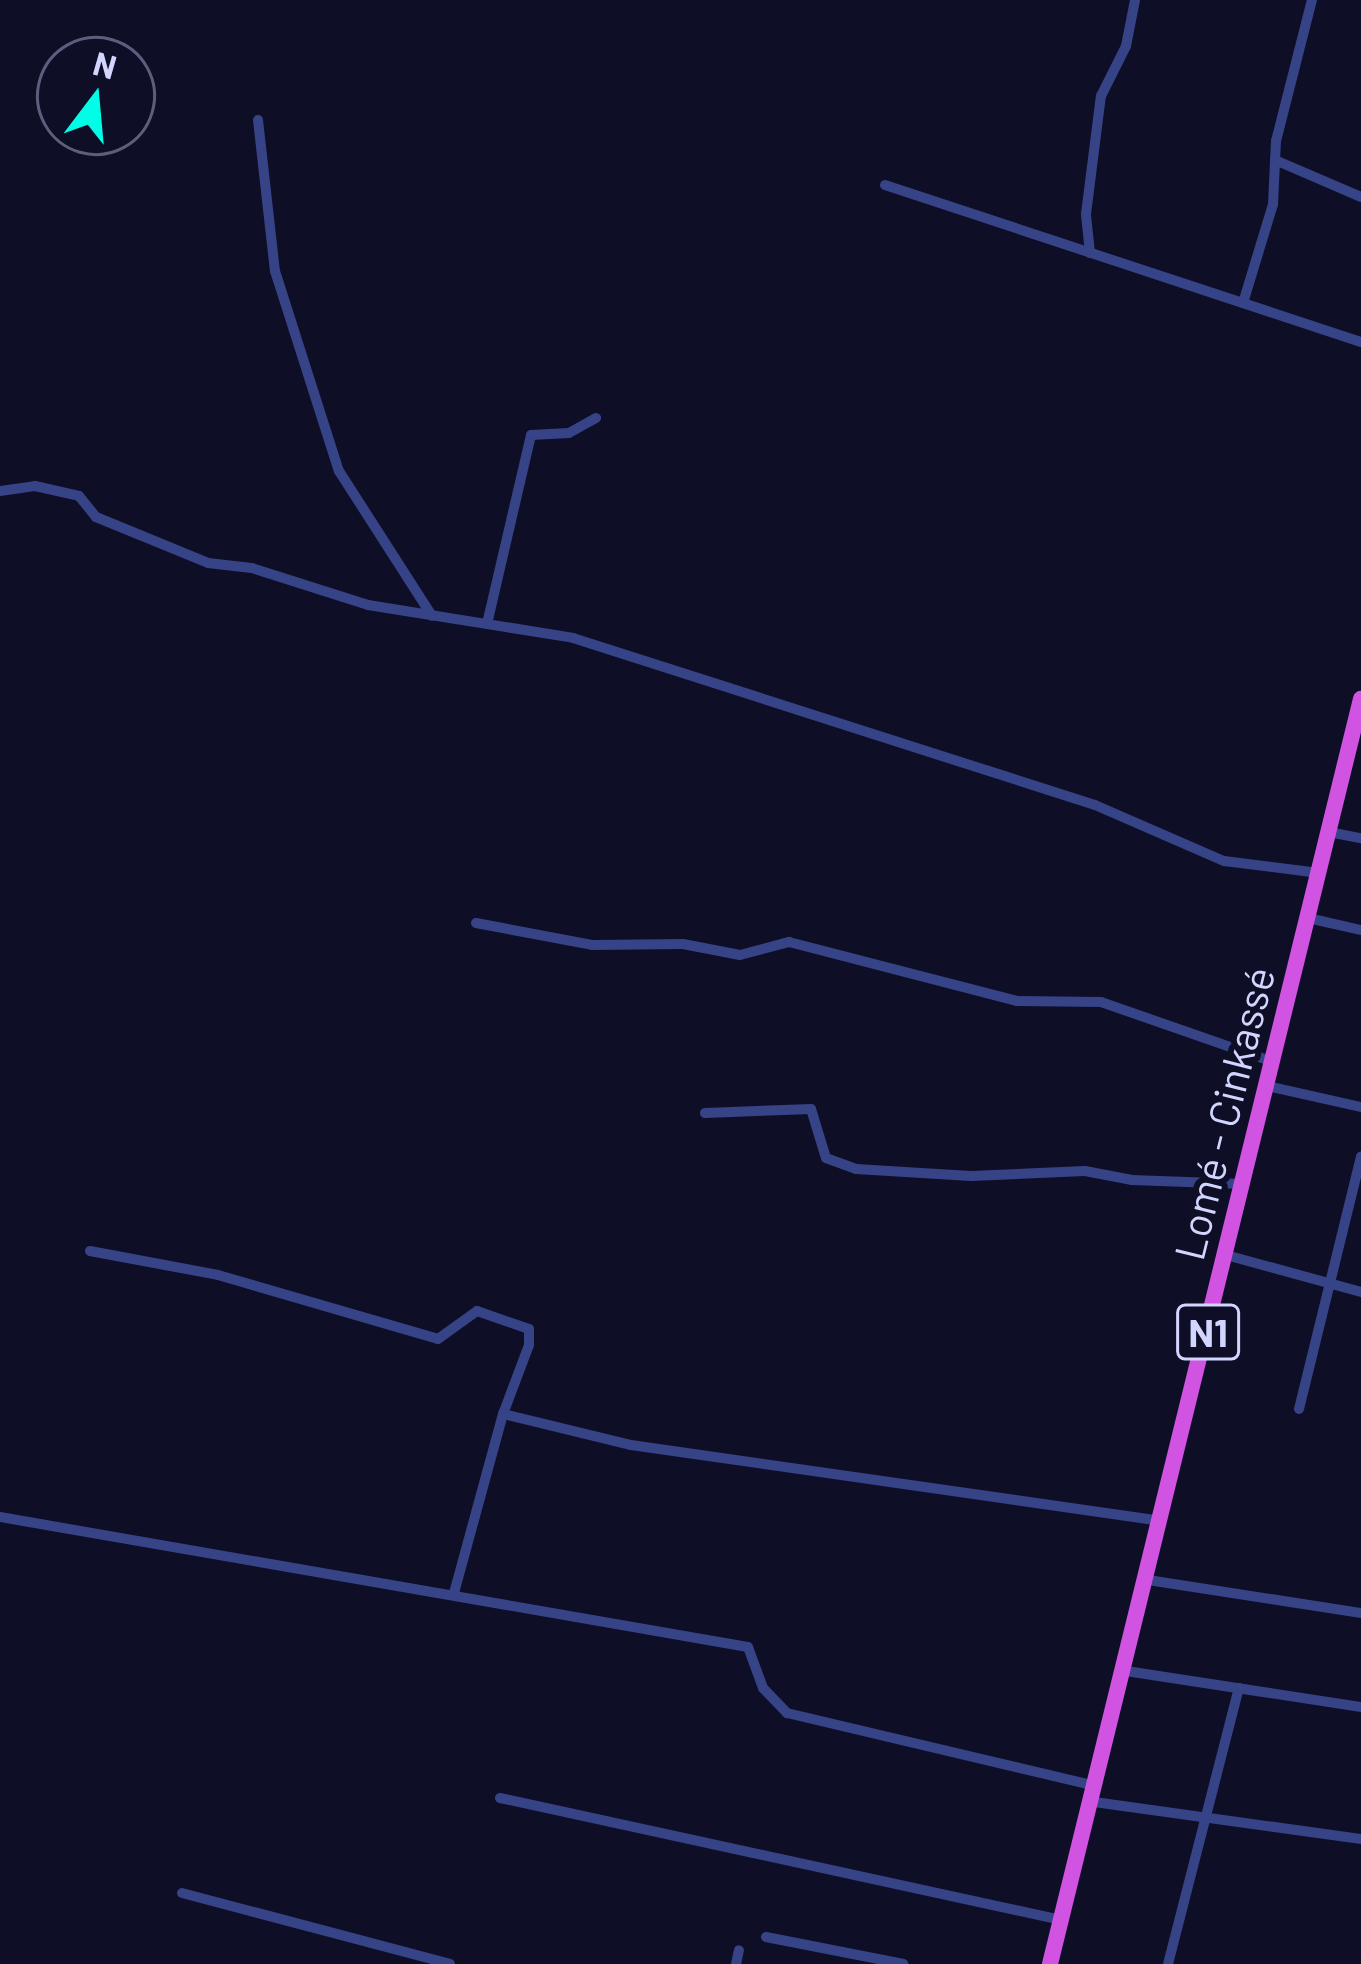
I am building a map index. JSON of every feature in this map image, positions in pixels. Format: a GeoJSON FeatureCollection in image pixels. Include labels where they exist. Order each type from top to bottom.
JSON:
{"type":"FeatureCollection","features":[{"type":"Feature","properties":{"kind":"highway","name":"Lomé - Cinkassé"},"geometry":{"type":"LineString","coordinates":[[1050,1964],[1096,1794],[1361,698]]}},
{"type":"Feature","properties":{"kind":"street"},"geometry":{"type":"LineString","coordinates":[[1090,253],[1086,214],[1101,96],[1126,46],[1135,0]]}},
{"type":"Feature","properties":{"kind":"street"},"geometry":{"type":"LineString","coordinates":[[1243,303],[1273,204],[1276,160],[1312,0]]}},
{"type":"Feature","properties":{"kind":"street"},"geometry":{"type":"LineString","coordinates":[[258,120],[274,271],[339,471],[432,616]]}},
{"type":"Feature","properties":{"kind":"street"},"geometry":{"type":"LineString","coordinates":[[1276,160],[1361,197]]}},
{"type":"Feature","properties":{"kind":"street"},"geometry":{"type":"LineString","coordinates":[[885,185],[1361,342]]}},
{"type":"Feature","properties":{"kind":"street"},"geometry":{"type":"LineString","coordinates":[[487,624],[532,435],[568,433],[596,418]]}},
{"type":"Feature","properties":{"kind":"street"},"geometry":{"type":"LineString","coordinates":[[0,490],[35,486],[79,496],[96,517],[208,563],[252,568],[368,605],[573,638],[1095,806],[1224,861],[1319,873]]}},
{"type":"Feature","properties":{"kind":"street"},"geometry":{"type":"LineString","coordinates":[[1329,832],[1361,838]]}},
{"type":"Feature","properties":{"kind":"street"},"geometry":{"type":"LineString","coordinates":[[1308,918],[1361,930]]}},
{"type":"Feature","properties":{"kind":"street"},"geometry":{"type":"LineString","coordinates":[[476,923],[592,945],[683,944],[740,955],[789,942],[1017,1001],[1101,1002],[1273,1062]]}},
{"type":"Feature","properties":{"kind":"street"},"geometry":{"type":"LineString","coordinates":[[1267,1086],[1361,1107]]}},
{"type":"Feature","properties":{"kind":"street"},"geometry":{"type":"LineString","coordinates":[[705,1113],[811,1109],[826,1158],[856,1169],[970,1175],[1085,1171],[1132,1180],[1244,1184]]}},
{"type":"Feature","properties":{"kind":"street"},"geometry":{"type":"LineString","coordinates":[[1299,1409],[1361,1157]]}},
{"type":"Feature","properties":{"kind":"street"},"geometry":{"type":"LineString","coordinates":[[90,1251],[218,1275],[437,1340],[477,1312],[529,1329],[530,1345],[503,1414],[454,1593]]}},
{"type":"Feature","properties":{"kind":"street"},"geometry":{"type":"LineString","coordinates":[[1226,1255],[1361,1292]]}},
{"type":"Feature","properties":{"kind":"street"},"geometry":{"type":"LineString","coordinates":[[503,1414],[631,1445],[1162,1521]]}},
{"type":"Feature","properties":{"kind":"street"},"geometry":{"type":"LineString","coordinates":[[0,1516],[748,1647],[763,1688],[787,1713],[1096,1794],[1203,1817],[1361,1839]]}},
{"type":"Feature","properties":{"kind":"street"},"geometry":{"type":"LineString","coordinates":[[1148,1580],[1361,1613]]}},
{"type":"Feature","properties":{"kind":"street"},"geometry":{"type":"LineString","coordinates":[[1126,1671],[1361,1707]]}},
{"type":"Feature","properties":{"kind":"street"},"geometry":{"type":"LineString","coordinates":[[1168,1964],[1239,1688]]}},
{"type":"Feature","properties":{"kind":"street"},"geometry":{"type":"LineString","coordinates":[[500,1798],[1061,1920]]}},
{"type":"Feature","properties":{"kind":"street"},"geometry":{"type":"LineString","coordinates":[[182,1893],[450,1964]]}},
{"type":"Feature","properties":{"kind":"street"},"geometry":{"type":"LineString","coordinates":[[766,1937],[903,1964]]}},
{"type":"Feature","properties":{"kind":"street"},"geometry":{"type":"LineString","coordinates":[[736,1964],[739,1950]]}}]}
